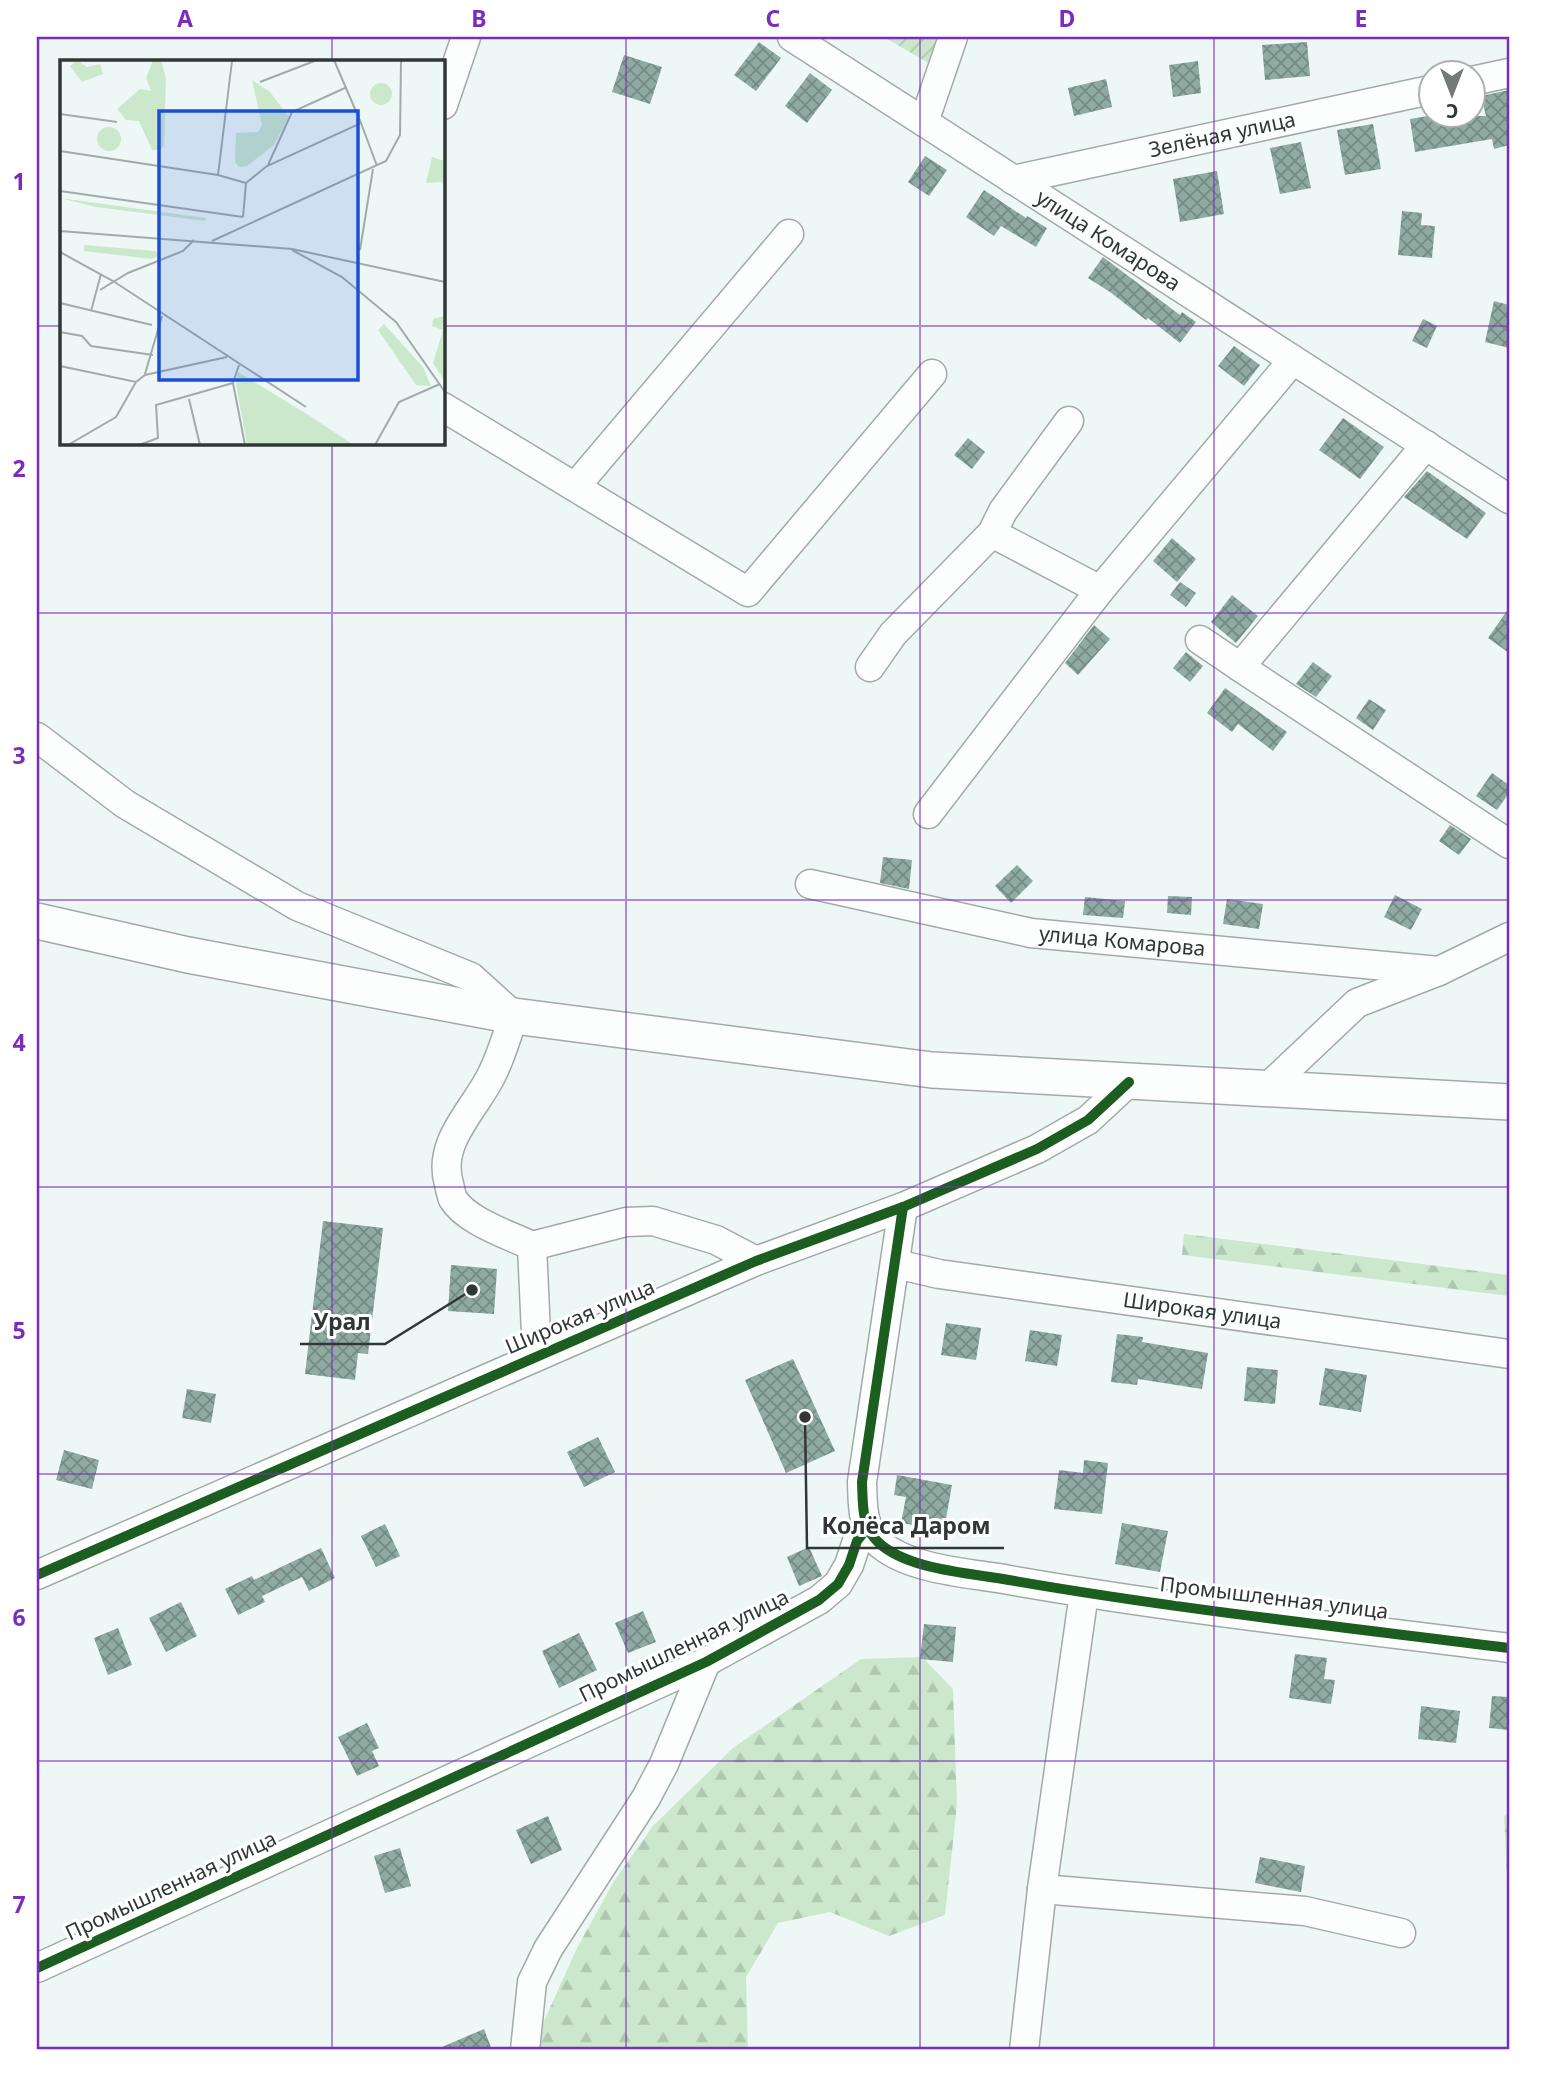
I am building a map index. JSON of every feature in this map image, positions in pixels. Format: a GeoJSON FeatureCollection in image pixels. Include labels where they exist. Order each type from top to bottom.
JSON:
{"type":"FeatureCollection","features":[{"type":"Feature","properties":{"kind":"main road"},"geometry":{"type":"LineString","coordinates":[[37,921],[188,955],[514,1016],[932,1070],[1509,1102]]}},
{"type":"Feature","properties":{"kind":"street"},"geometry":{"type":"LineString","coordinates":[[444,102],[466,37]]}},
{"type":"Feature","properties":{"kind":"street","name":"улица Комарова"},"geometry":{"type":"LineString","coordinates":[[792,37],[1509,499]]}},
{"type":"Feature","properties":{"kind":"street"},"geometry":{"type":"LineString","coordinates":[[924,122],[953,37]]}},
{"type":"Feature","properties":{"kind":"street"},"geometry":{"type":"LineString","coordinates":[[1486,78],[1509,73]]}},
{"type":"Feature","properties":{"kind":"street","name":"Зелёная улица"},"geometry":{"type":"LineString","coordinates":[[1013,180],[1416,93]]}},
{"type":"Feature","properties":{"kind":"street"},"geometry":{"type":"LineString","coordinates":[[576,486],[789,234]]}},
{"type":"Feature","properties":{"kind":"street"},"geometry":{"type":"LineString","coordinates":[[928,814],[1100,590],[1293,359]]}},
{"type":"Feature","properties":{"kind":"street"},"geometry":{"type":"LineString","coordinates":[[444,408],[748,592],[932,374]]}},
{"type":"Feature","properties":{"kind":"street"},"geometry":{"type":"LineString","coordinates":[[870,667],[893,634],[992,533],[1003,511],[1069,421]]}},
{"type":"Feature","properties":{"kind":"street"},"geometry":{"type":"LineString","coordinates":[[1240,667],[1426,445]]}},
{"type":"Feature","properties":{"kind":"street"},"geometry":{"type":"LineString","coordinates":[[992,533],[1100,590]]}},
{"type":"Feature","properties":{"kind":"street"},"geometry":{"type":"LineString","coordinates":[[1200,640],[1509,844]]}},
{"type":"Feature","properties":{"kind":"street"},"geometry":{"type":"LineString","coordinates":[[37,737],[125,804],[274,893],[297,906],[471,977],[514,1016],[493,1072],[455,1133],[448,1154],[447,1177],[453,1200],[474,1218],[532,1245],[626,1222],[653,1221],[716,1240],[755,1261]]}},
{"type":"Feature","properties":{"kind":"street","name":"улица Комарова"},"geometry":{"type":"LineString","coordinates":[[810,884],[1031,933],[1439,971]]}},
{"type":"Feature","properties":{"kind":"street"},"geometry":{"type":"LineString","coordinates":[[1266,1089],[1357,1003],[1439,971],[1509,937]]}},
{"type":"Feature","properties":{"kind":"street","name":"Широкая улица"},"geometry":{"type":"LineString","coordinates":[[37,1575],[755,1261],[903,1207],[1037,1149],[1088,1120],[1129,1082]]}},
{"type":"Feature","properties":{"kind":"street"},"geometry":{"type":"LineString","coordinates":[[867,1528],[863,1511],[862,1482],[903,1207]]}},
{"type":"Feature","properties":{"kind":"street"},"geometry":{"type":"LineString","coordinates":[[532,1245],[537,1356]]}},
{"type":"Feature","properties":{"kind":"street","name":"Широкая улица"},"geometry":{"type":"LineString","coordinates":[[895,1264],[939,1274],[1509,1354]]}},
{"type":"Feature","properties":{"kind":"street","name":"Промышленная улица"},"geometry":{"type":"LineString","coordinates":[[37,1968],[706,1662],[829,1592],[838,1584],[849,1565],[857,1541],[867,1528],[878,1542],[899,1555],[925,1564],[1084,1593],[1509,1648]]}},
{"type":"Feature","properties":{"kind":"street"},"geometry":{"type":"LineString","coordinates":[[1024,2050],[1042,1889],[1084,1593]]}},
{"type":"Feature","properties":{"kind":"street"},"geometry":{"type":"LineString","coordinates":[[525,2050],[532,1982],[548,1949],[646,1798],[664,1764],[706,1662]]}},
{"type":"Feature","properties":{"kind":"street"},"geometry":{"type":"LineString","coordinates":[[1042,1889],[1305,1910],[1401,1933]]}},
{"type":"Feature","properties":{"kind":"green space"},"geometry":{"type":"Polygon","coordinates":[[[884,37],[940,37],[935,67],[884,37]]]}},
{"type":"Feature","properties":{"kind":"green space"},"geometry":{"type":"Polygon","coordinates":[[[1184,1234],[1509,1275],[1509,1296],[1182,1255],[1184,1234]]]}},
{"type":"Feature","properties":{"kind":"green space"},"geometry":{"type":"Polygon","coordinates":[[[922,1657],[953,1689],[957,1805],[945,1915],[889,1936],[830,1912],[778,1923],[746,1977],[748,2050],[540,2050],[535,2041],[577,1948],[614,1881],[653,1826],[733,1748],[861,1659],[922,1657]]]}},
{"type":"Feature","properties":{"kind":"green space"},"geometry":{"type":"Polygon","coordinates":[[[1509,1812],[1507,2050],[1507,1878],[1504,1816],[1509,1812]]]}},
{"type":"Feature","properties":{"kind":"building"},"geometry":{"type":"Polygon","coordinates":[[[759,42],[781,58],[756,91],[734,75],[759,42]]]}},
{"type":"Feature","properties":{"kind":"building"},"geometry":{"type":"Polygon","coordinates":[[[1307,42],[1310,76],[1265,80],[1262,45],[1307,42]]]}},
{"type":"Feature","properties":{"kind":"building"},"geometry":{"type":"Polygon","coordinates":[[[624,55],[662,67],[650,104],[612,92],[624,55]]]}},
{"type":"Feature","properties":{"kind":"building"},"geometry":{"type":"Polygon","coordinates":[[[1198,61],[1201,93],[1173,97],[1169,65],[1198,61]]]}},
{"type":"Feature","properties":{"kind":"building"},"geometry":{"type":"Polygon","coordinates":[[[810,73],[832,90],[807,123],[785,106],[810,73]]]}},
{"type":"Feature","properties":{"kind":"building"},"geometry":{"type":"Polygon","coordinates":[[[1106,79],[1112,107],[1074,116],[1068,88],[1106,79]]]}},
{"type":"Feature","properties":{"kind":"building"},"geometry":{"type":"Polygon","coordinates":[[[1509,90],[1509,145],[1494,149],[1492,139],[1415,152],[1410,119],[1416,118],[1416,130],[1486,130],[1486,95],[1509,90]]]}},
{"type":"Feature","properties":{"kind":"building"},"geometry":{"type":"Polygon","coordinates":[[[1373,124],[1381,169],[1345,175],[1337,130],[1373,124]]]}},
{"type":"Feature","properties":{"kind":"building"},"geometry":{"type":"Polygon","coordinates":[[[1301,142],[1311,188],[1280,194],[1270,148],[1301,142]]]}},
{"type":"Feature","properties":{"kind":"building"},"geometry":{"type":"Polygon","coordinates":[[[925,156],[947,170],[929,196],[908,182],[925,156]]]}},
{"type":"Feature","properties":{"kind":"building"},"geometry":{"type":"Polygon","coordinates":[[[1217,171],[1224,214],[1180,222],[1173,179],[1217,171]]]}},
{"type":"Feature","properties":{"kind":"building"},"geometry":{"type":"Polygon","coordinates":[[[984,190],[1026,218],[1027,216],[1047,228],[1036,247],[1001,226],[994,236],[966,217],[984,190]]]}},
{"type":"Feature","properties":{"kind":"building"},"geometry":{"type":"Polygon","coordinates":[[[1402,211],[1422,213],[1421,225],[1435,226],[1432,258],[1398,255],[1402,211]]]}},
{"type":"Feature","properties":{"kind":"building"},"geometry":{"type":"Polygon","coordinates":[[[1103,257],[1180,315],[1182,312],[1196,322],[1180,343],[1088,278],[1103,257]]]}},
{"type":"Feature","properties":{"kind":"building"},"geometry":{"type":"Polygon","coordinates":[[[1494,301],[1509,305],[1509,348],[1485,342],[1494,301]]]}},
{"type":"Feature","properties":{"kind":"building"},"geometry":{"type":"Polygon","coordinates":[[[1423,319],[1437,326],[1427,348],[1412,341],[1423,319]]]}},
{"type":"Feature","properties":{"kind":"building"},"geometry":{"type":"Polygon","coordinates":[[[1234,346],[1260,365],[1244,386],[1218,366],[1234,346]]]}},
{"type":"Feature","properties":{"kind":"building"},"geometry":{"type":"Polygon","coordinates":[[[1343,418],[1384,447],[1360,479],[1319,450],[1343,418]]]}},
{"type":"Feature","properties":{"kind":"building"},"geometry":{"type":"Polygon","coordinates":[[[968,438],[985,452],[972,469],[954,455],[968,438]]]}},
{"type":"Feature","properties":{"kind":"building"},"geometry":{"type":"Polygon","coordinates":[[[1427,471],[1486,513],[1467,539],[1404,497],[1427,471]]]}},
{"type":"Feature","properties":{"kind":"building"},"geometry":{"type":"Polygon","coordinates":[[[1172,538],[1196,559],[1177,582],[1153,561],[1172,538]]]}},
{"type":"Feature","properties":{"kind":"building"},"geometry":{"type":"Polygon","coordinates":[[[1180,582],[1196,593],[1186,607],[1170,595],[1180,582]]]}},
{"type":"Feature","properties":{"kind":"building"},"geometry":{"type":"Polygon","coordinates":[[[1232,595],[1258,616],[1236,643],[1211,622],[1232,595]]]}},
{"type":"Feature","properties":{"kind":"building"},"geometry":{"type":"Polygon","coordinates":[[[1509,608],[1509,653],[1488,638],[1509,608]]]}},
{"type":"Feature","properties":{"kind":"building"},"geometry":{"type":"Polygon","coordinates":[[[1094,625],[1110,639],[1078,675],[1065,663],[1094,625]]]}},
{"type":"Feature","properties":{"kind":"building"},"geometry":{"type":"Polygon","coordinates":[[[1186,652],[1203,666],[1190,682],[1173,668],[1186,652]]]}},
{"type":"Feature","properties":{"kind":"building"},"geometry":{"type":"Polygon","coordinates":[[[1313,662],[1332,676],[1316,697],[1296,684],[1313,662]]]}},
{"type":"Feature","properties":{"kind":"building"},"geometry":{"type":"Polygon","coordinates":[[[1225,688],[1287,732],[1273,751],[1238,724],[1232,732],[1207,713],[1225,688]]]}},
{"type":"Feature","properties":{"kind":"building"},"geometry":{"type":"Polygon","coordinates":[[[1369,699],[1386,710],[1373,730],[1356,718],[1369,699]]]}},
{"type":"Feature","properties":{"kind":"building"},"geometry":{"type":"Polygon","coordinates":[[[1492,773],[1509,785],[1509,793],[1497,810],[1476,796],[1492,773]]]}},
{"type":"Feature","properties":{"kind":"building"},"geometry":{"type":"Polygon","coordinates":[[[1450,825],[1471,839],[1459,855],[1439,841],[1450,825]]]}},
{"type":"Feature","properties":{"kind":"building"},"geometry":{"type":"Polygon","coordinates":[[[883,857],[912,860],[909,889],[880,883],[883,857]]]}},
{"type":"Feature","properties":{"kind":"building"},"geometry":{"type":"Polygon","coordinates":[[[1017,865],[1033,881],[1011,903],[995,886],[1017,865]]]}},
{"type":"Feature","properties":{"kind":"building"},"geometry":{"type":"Polygon","coordinates":[[[1395,895],[1422,909],[1411,930],[1384,917],[1395,895]]]}},
{"type":"Feature","properties":{"kind":"building"},"geometry":{"type":"Polygon","coordinates":[[[1168,896],[1192,897],[1191,915],[1167,913],[1168,896]]]}},
{"type":"Feature","properties":{"kind":"building"},"geometry":{"type":"Polygon","coordinates":[[[1085,897],[1125,901],[1123,918],[1083,915],[1085,897]]]}},
{"type":"Feature","properties":{"kind":"building"},"geometry":{"type":"Polygon","coordinates":[[[1227,899],[1263,904],[1259,929],[1223,924],[1227,899]]]}},
{"type":"Feature","properties":{"kind":"building"},"geometry":{"type":"Polygon","coordinates":[[[323,1221],[383,1228],[368,1354],[358,1353],[355,1380],[305,1374],[323,1221]]]}},
{"type":"Feature","properties":{"kind":"building"},"geometry":{"type":"Polygon","coordinates":[[[451,1265],[497,1269],[494,1314],[448,1311],[451,1265]]]}},
{"type":"Feature","properties":{"kind":"building"},"geometry":{"type":"Polygon","coordinates":[[[946,1323],[981,1328],[976,1360],[941,1355],[946,1323]]]}},
{"type":"Feature","properties":{"kind":"building"},"geometry":{"type":"Polygon","coordinates":[[[1030,1330],[1062,1335],[1057,1366],[1025,1361],[1030,1330]]]}},
{"type":"Feature","properties":{"kind":"building"},"geometry":{"type":"Polygon","coordinates":[[[1117,1334],[1143,1337],[1142,1342],[1208,1353],[1202,1389],[1138,1379],[1137,1385],[1111,1382],[1117,1334]]]}},
{"type":"Feature","properties":{"kind":"building"},"geometry":{"type":"Polygon","coordinates":[[[793,1359],[835,1451],[786,1473],[745,1380],[793,1359]]]}},
{"type":"Feature","properties":{"kind":"building"},"geometry":{"type":"Polygon","coordinates":[[[1247,1367],[1278,1370],[1275,1404],[1244,1401],[1247,1367]]]}},
{"type":"Feature","properties":{"kind":"building"},"geometry":{"type":"Polygon","coordinates":[[[1325,1368],[1367,1375],[1361,1412],[1319,1405],[1325,1368]]]}},
{"type":"Feature","properties":{"kind":"building"},"geometry":{"type":"Polygon","coordinates":[[[187,1389],[216,1394],[211,1423],[182,1418],[187,1389]]]}},
{"type":"Feature","properties":{"kind":"building"},"geometry":{"type":"Polygon","coordinates":[[[598,1437],[615,1472],[584,1487],[567,1452],[598,1437]]]}},
{"type":"Feature","properties":{"kind":"building"},"geometry":{"type":"Polygon","coordinates":[[[64,1450],[99,1460],[92,1489],[56,1480],[64,1450]]]}},
{"type":"Feature","properties":{"kind":"building"},"geometry":{"type":"Polygon","coordinates":[[[1084,1460],[1108,1463],[1102,1514],[1054,1509],[1059,1470],[1083,1473],[1084,1460]]]}},
{"type":"Feature","properties":{"kind":"building"},"geometry":{"type":"Polygon","coordinates":[[[897,1475],[952,1485],[944,1530],[901,1523],[906,1497],[894,1495],[897,1475]]]}},
{"type":"Feature","properties":{"kind":"building"},"geometry":{"type":"Polygon","coordinates":[[[1122,1523],[1168,1531],[1160,1572],[1115,1564],[1122,1523]]]}},
{"type":"Feature","properties":{"kind":"building"},"geometry":{"type":"Polygon","coordinates":[[[385,1524],[400,1556],[376,1567],[361,1536],[385,1524]]]}},
{"type":"Feature","properties":{"kind":"building"},"geometry":{"type":"Polygon","coordinates":[[[809,1547],[822,1576],[799,1586],[787,1557],[809,1547]]]}},
{"type":"Feature","properties":{"kind":"building"},"geometry":{"type":"Polygon","coordinates":[[[321,1548],[335,1578],[309,1591],[302,1577],[262,1596],[265,1602],[238,1615],[225,1589],[252,1576],[254,1580],[321,1548]]]}},
{"type":"Feature","properties":{"kind":"building"},"geometry":{"type":"Polygon","coordinates":[[[181,1602],[197,1636],[166,1652],[149,1618],[181,1602]]]}},
{"type":"Feature","properties":{"kind":"building"},"geometry":{"type":"Polygon","coordinates":[[[643,1611],[656,1642],[628,1653],[615,1623],[643,1611]]]}},
{"type":"Feature","properties":{"kind":"building"},"geometry":{"type":"Polygon","coordinates":[[[924,1624],[956,1627],[953,1662],[920,1659],[924,1624]]]}},
{"type":"Feature","properties":{"kind":"building"},"geometry":{"type":"Polygon","coordinates":[[[118,1628],[132,1665],[108,1675],[94,1638],[118,1628]]]}},
{"type":"Feature","properties":{"kind":"building"},"geometry":{"type":"Polygon","coordinates":[[[579,1633],[597,1670],[559,1688],[542,1651],[579,1633]]]}},
{"type":"Feature","properties":{"kind":"building"},"geometry":{"type":"Polygon","coordinates":[[[1295,1654],[1327,1658],[1324,1679],[1335,1680],[1331,1704],[1289,1698],[1295,1654]]]}},
{"type":"Feature","properties":{"kind":"building"},"geometry":{"type":"Polygon","coordinates":[[[1492,1696],[1509,1697],[1509,1730],[1489,1728],[1492,1696]]]}},
{"type":"Feature","properties":{"kind":"building"},"geometry":{"type":"Polygon","coordinates":[[[1421,1706],[1460,1711],[1456,1743],[1418,1739],[1421,1706]]]}},
{"type":"Feature","properties":{"kind":"building"},"geometry":{"type":"Polygon","coordinates":[[[367,1723],[379,1748],[372,1751],[379,1766],[357,1776],[338,1737],[367,1723]]]}},
{"type":"Feature","properties":{"kind":"building"},"geometry":{"type":"Polygon","coordinates":[[[548,1816],[562,1850],[531,1864],[516,1830],[548,1816]]]}},
{"type":"Feature","properties":{"kind":"building"},"geometry":{"type":"Polygon","coordinates":[[[400,1848],[411,1886],[385,1893],[374,1856],[400,1848]]]}},
{"type":"Feature","properties":{"kind":"building"},"geometry":{"type":"Polygon","coordinates":[[[1260,1857],[1305,1866],[1301,1892],[1255,1883],[1260,1857]]]}},
{"type":"Feature","properties":{"kind":"building"},"geometry":{"type":"Polygon","coordinates":[[[484,2029],[492,2050],[435,2050],[484,2029]]]}},
{"type":"Feature","properties":{"kind":"cycle path"},"geometry":{"type":"LineString","coordinates":[[37,1575],[756,1261],[903,1207],[1037,1149],[1088,1120],[1129,1082]]}},
{"type":"Feature","properties":{"kind":"cycle path"},"geometry":{"type":"LineString","coordinates":[[903,1207],[862,1482],[868,1529],[872,1536],[890,1551],[905,1559],[940,1569],[1134,1600],[1509,1648]]}},
{"type":"Feature","properties":{"kind":"cycle path"},"geometry":{"type":"LineString","coordinates":[[37,1968],[706,1662],[819,1600],[838,1584],[849,1565],[857,1541],[867,1528]]}},
{"type":"Feature","properties":{"kind":"place","name":"Урал"},"geometry":{"type":"Point","coordinates":[472,1290]}},
{"type":"Feature","properties":{"kind":"place","name":"Колёса Даром"},"geometry":{"type":"Point","coordinates":[805,1417]}}]}
